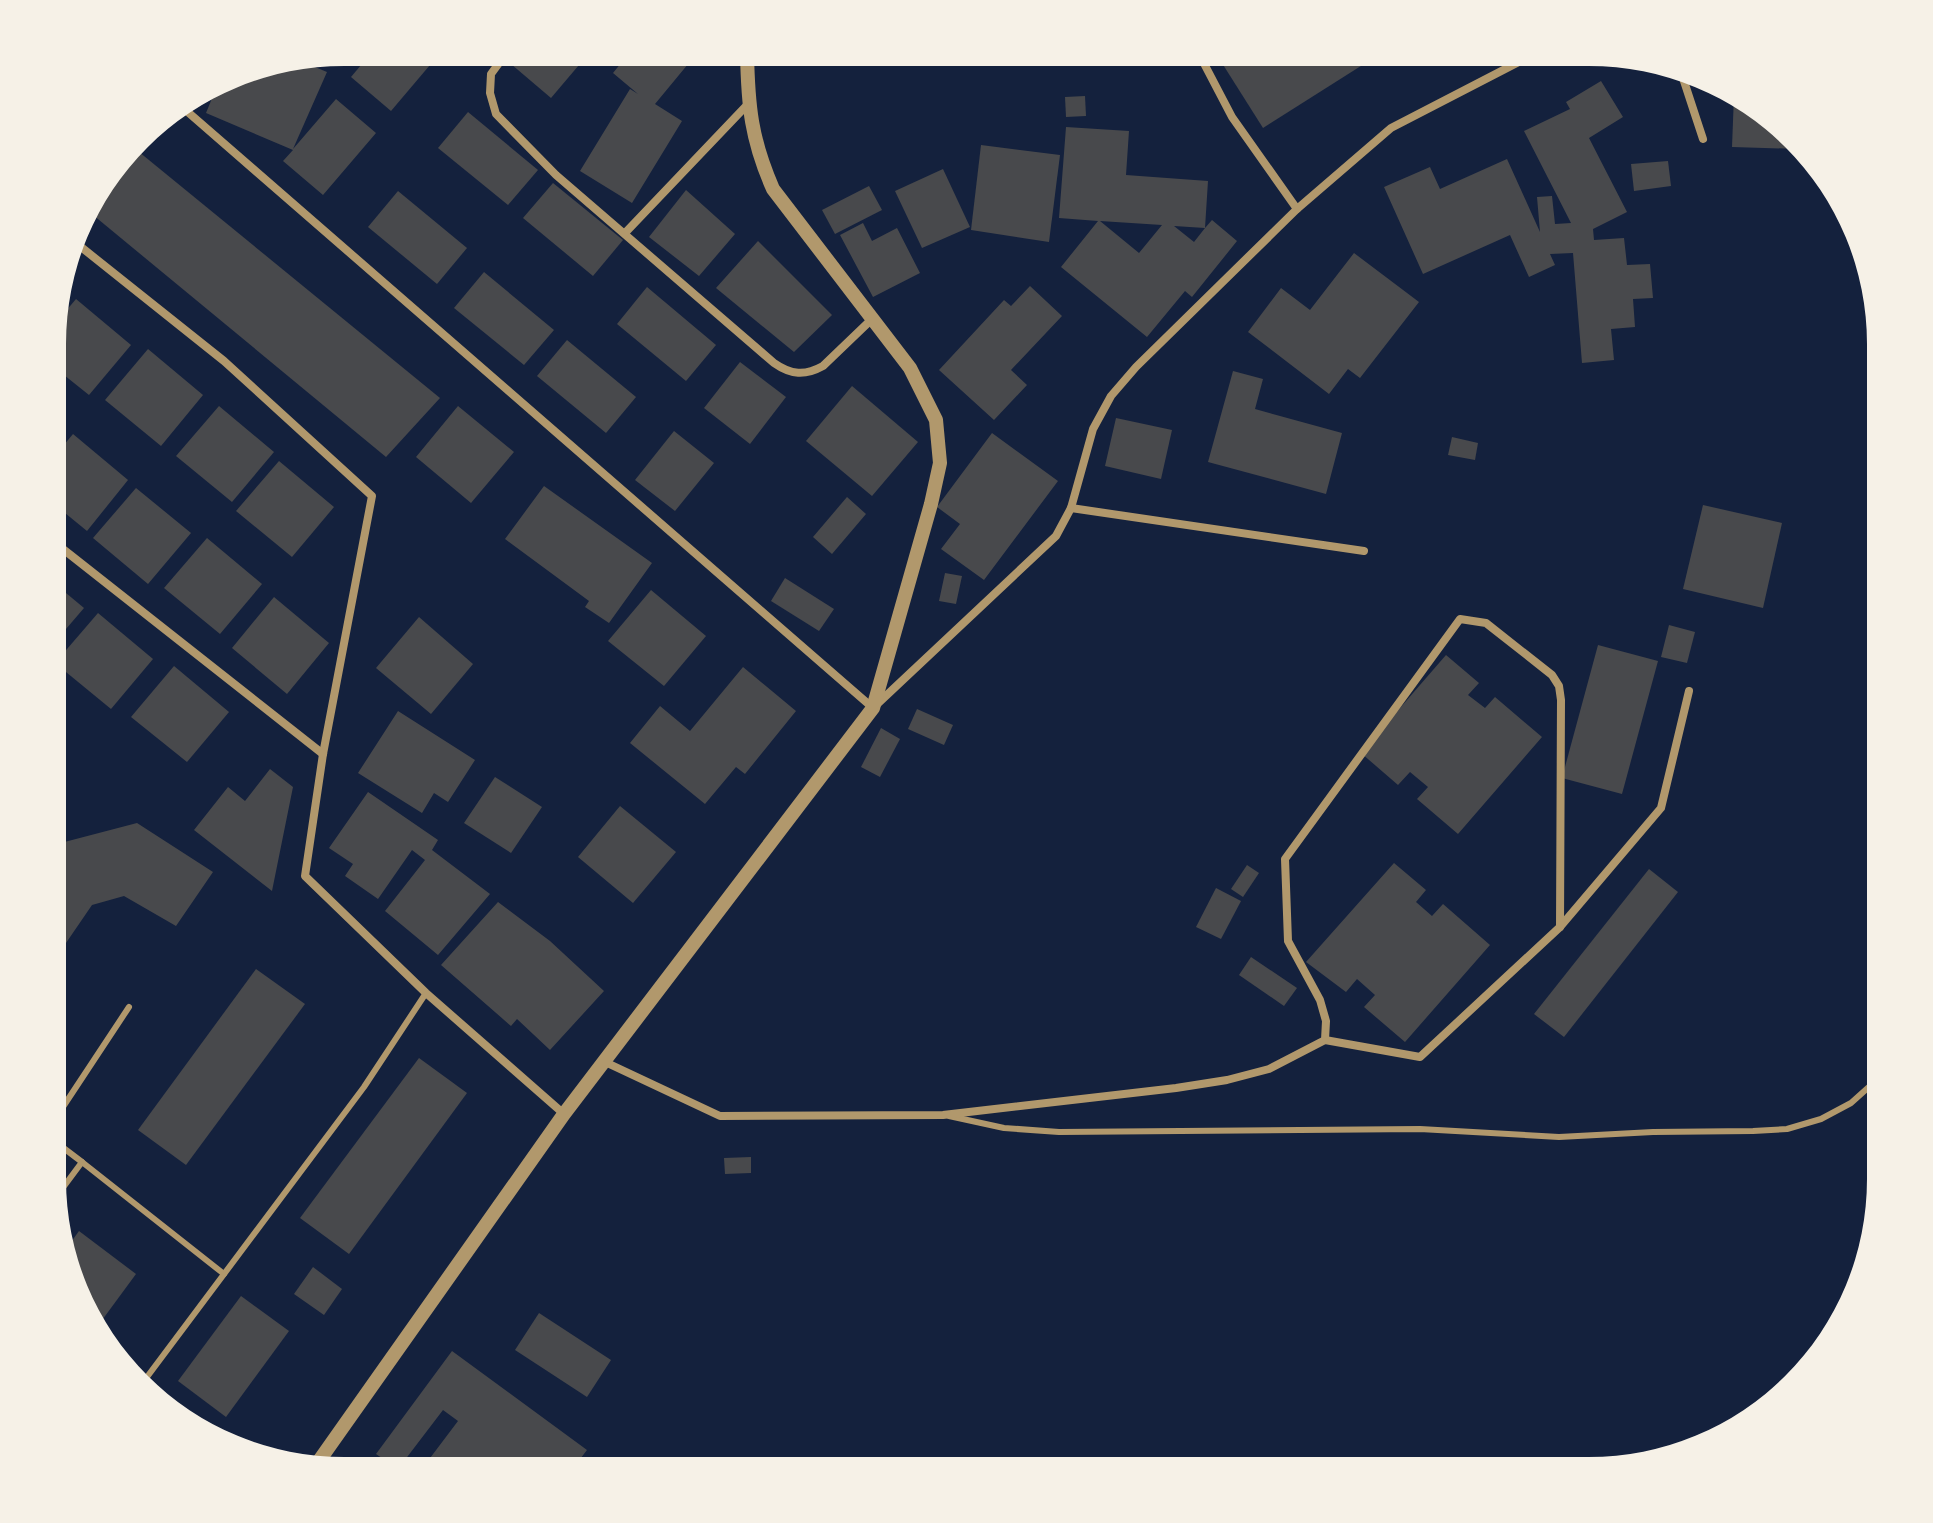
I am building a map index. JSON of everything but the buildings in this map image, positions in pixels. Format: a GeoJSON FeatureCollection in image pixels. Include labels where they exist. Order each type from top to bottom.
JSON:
{"type":"FeatureCollection","features":[{"type":"Feature","properties":{"kind":"street"},"geometry":{"type":"LineString","coordinates":[[497,66],[491,74],[490,93],[496,114],[556,175],[774,363],[793,373],[814,371],[872,319]]}},
{"type":"Feature","properties":{"kind":"street"},"geometry":{"type":"LineString","coordinates":[[747,66],[748,104],[758,155],[773,189],[910,368],[936,420],[940,463],[873,708]]}},
{"type":"Feature","properties":{"kind":"street"},"geometry":{"type":"LineString","coordinates":[[1206,67],[1232,117],[1297,209]]}},
{"type":"Feature","properties":{"kind":"street"},"geometry":{"type":"LineString","coordinates":[[323,1456],[564,1114],[873,708],[1056,536],[1071,508],[1093,429],[1111,396],[1136,367],[1297,209],[1391,128],[1509,67]]}},
{"type":"Feature","properties":{"kind":"street"},"geometry":{"type":"LineString","coordinates":[[1685,83],[1703,139]]}},
{"type":"Feature","properties":{"kind":"street"},"geometry":{"type":"LineString","coordinates":[[625,233],[748,104]]}},
{"type":"Feature","properties":{"kind":"street"},"geometry":{"type":"LineString","coordinates":[[189,113],[873,708]]}},
{"type":"Feature","properties":{"kind":"street"},"geometry":{"type":"LineString","coordinates":[[83,249],[224,361],[372,496],[323,754],[305,876],[426,993],[564,1114]]}},
{"type":"Feature","properties":{"kind":"street"},"geometry":{"type":"LineString","coordinates":[[1071,508],[1364,551]]}},
{"type":"Feature","properties":{"kind":"street"},"geometry":{"type":"LineString","coordinates":[[66,552],[323,754]]}},
{"type":"Feature","properties":{"kind":"street"},"geometry":{"type":"LineString","coordinates":[[1325,1040],[1326,1021],[1320,1000],[1288,941],[1285,859],[1460,619],[1486,623],[1552,675],[1559,686],[1560,927]]}},
{"type":"Feature","properties":{"kind":"street"},"geometry":{"type":"LineString","coordinates":[[605,1062],[720,1116],[943,1115],[1227,1080],[1269,1069],[1325,1040],[1420,1057],[1560,927],[1661,808],[1689,691]]}},
{"type":"Feature","properties":{"kind":"lane"},"geometry":{"type":"LineString","coordinates":[[147,1376],[364,1087],[426,993]]}},
{"type":"Feature","properties":{"kind":"lane"},"geometry":{"type":"LineString","coordinates":[[67,1101],[129,1007]]}},
{"type":"Feature","properties":{"kind":"lane"},"geometry":{"type":"LineString","coordinates":[[943,1115],[1004,1128],[1059,1132],[1420,1129],[1559,1137],[1787,1129],[1821,1119],[1851,1103],[1866,1089]]}},
{"type":"Feature","properties":{"kind":"lane"},"geometry":{"type":"LineString","coordinates":[[67,1151],[224,1274]]}},
{"type":"Feature","properties":{"kind":"lane"},"geometry":{"type":"LineString","coordinates":[[67,1182],[82,1162]]}}]}
